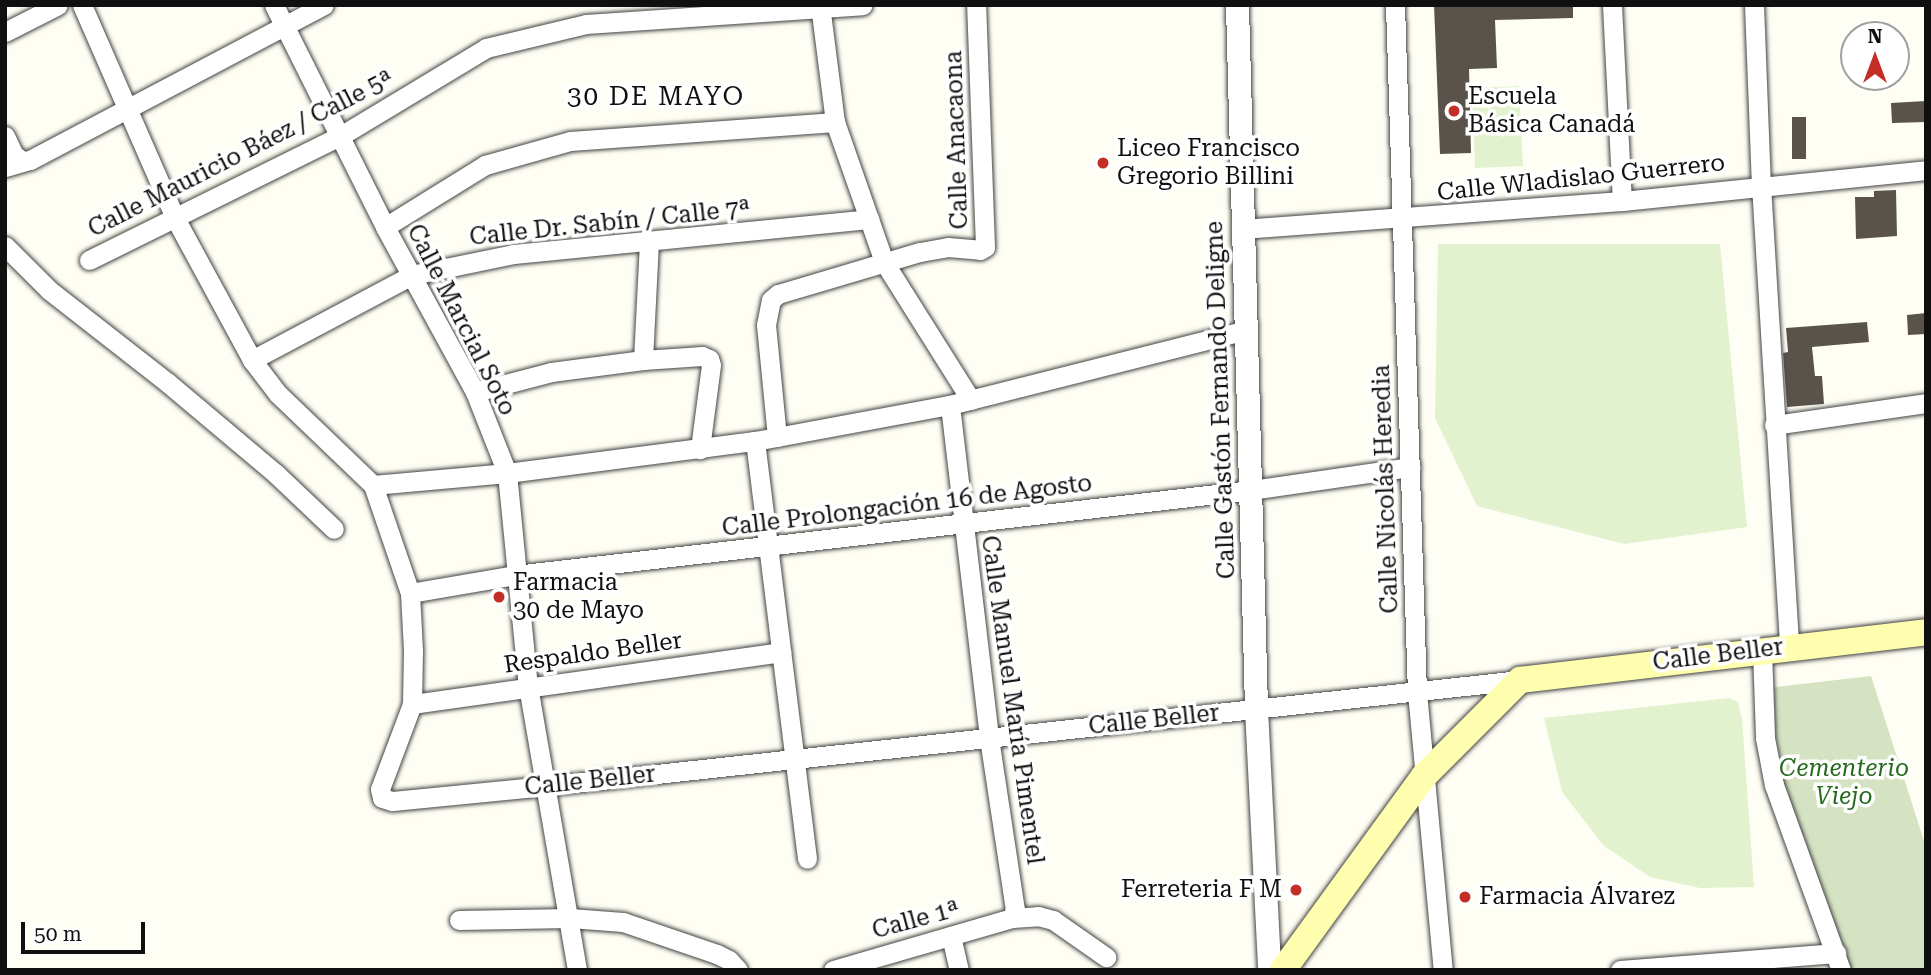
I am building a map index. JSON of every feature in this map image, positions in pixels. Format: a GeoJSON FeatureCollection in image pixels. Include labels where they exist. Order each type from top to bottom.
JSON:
{"type":"FeatureCollection","features":[{"type":"Feature","properties":{"kind":"main road","name":"Calle Beller"},"geometry":{"type":"LineString","coordinates":[[1520,680],[1788,646],[1926,632]]}},
{"type":"Feature","properties":{"kind":"main road"},"geometry":{"type":"LineString","coordinates":[[1283,970],[1424,776],[1520,680]]}},
{"type":"Feature","properties":{"kind":"street"},"geometry":{"type":"LineString","coordinates":[[5,32],[58,5]]}},
{"type":"Feature","properties":{"kind":"street"},"geometry":{"type":"LineString","coordinates":[[82,5],[175,218],[252,360],[278,394],[373,485],[410,593],[412,704]]}},
{"type":"Feature","properties":{"kind":"street","name":"Calle Marcial Soto"},"geometry":{"type":"LineString","coordinates":[[274,5],[342,135],[385,227],[475,392],[507,473],[528,686],[577,970]]}},
{"type":"Feature","properties":{"kind":"street"},"geometry":{"type":"LineString","coordinates":[[5,136],[14,155],[13,163],[30,160],[324,5]]}},
{"type":"Feature","properties":{"kind":"street","name":"Calle Mauricio Báez / Calle 5ª"},"geometry":{"type":"LineString","coordinates":[[89,260],[342,135],[486,48],[586,24],[862,5]]}},
{"type":"Feature","properties":{"kind":"street","name":"Calle Anacaona"},"geometry":{"type":"LineString","coordinates":[[777,437],[766,325],[771,300],[778,294],[825,283],[884,262],[948,247],[980,250],[985,247],[976,5]]}},
{"type":"Feature","properties":{"kind":"street","name":"Calle Gastón Fernando Deligne"},"geometry":{"type":"LineString","coordinates":[[1237,5],[1243,331],[1251,490],[1256,709],[1269,970]]}},
{"type":"Feature","properties":{"kind":"street","name":"Calle Nicolás Heredia"},"geometry":{"type":"LineString","coordinates":[[1395,5],[1416,692],[1443,970]]}},
{"type":"Feature","properties":{"kind":"street"},"geometry":{"type":"LineString","coordinates":[[1612,5],[1622,201]]}},
{"type":"Feature","properties":{"kind":"street"},"geometry":{"type":"LineString","coordinates":[[1754,5],[1761,185],[1788,646]]}},
{"type":"Feature","properties":{"kind":"street"},"geometry":{"type":"LineString","coordinates":[[820,6],[835,122],[884,262],[971,400]]}},
{"type":"Feature","properties":{"kind":"street"},"geometry":{"type":"LineString","coordinates":[[385,227],[485,165],[570,141],[835,122]]}},
{"type":"Feature","properties":{"kind":"street","name":"Calle Wladislao Guerrero"},"geometry":{"type":"LineString","coordinates":[[1241,229],[1401,220],[1622,201],[1926,170]]}},
{"type":"Feature","properties":{"kind":"street","name":"Calle Dr. Sabín / Calle 7ª"},"geometry":{"type":"LineString","coordinates":[[252,360],[412,275],[513,254],[649,243],[869,219]]}},
{"type":"Feature","properties":{"kind":"street"},"geometry":{"type":"LineString","coordinates":[[643,360],[649,243]]}},
{"type":"Feature","properties":{"kind":"street"},"geometry":{"type":"LineString","coordinates":[[5,246],[49,290],[275,473],[334,529]]}},
{"type":"Feature","properties":{"kind":"street"},"geometry":{"type":"LineString","coordinates":[[373,485],[507,473],[755,441],[950,405],[1243,331]]}},
{"type":"Feature","properties":{"kind":"street"},"geometry":{"type":"LineString","coordinates":[[475,392],[551,372],[643,360],[702,356],[709,359],[711,365],[700,449]]}},
{"type":"Feature","properties":{"kind":"street"},"geometry":{"type":"LineString","coordinates":[[1774,425],[1926,403]]}},
{"type":"Feature","properties":{"kind":"street","name":"Calle Manuel María Pimentel"},"geometry":{"type":"LineString","coordinates":[[950,405],[989,738],[1016,909],[1012,918]]}},
{"type":"Feature","properties":{"kind":"street"},"geometry":{"type":"LineString","coordinates":[[755,441],[807,859]]}},
{"type":"Feature","properties":{"kind":"street","name":"Calle Prolongación 16 de Agosto"},"geometry":{"type":"LineString","coordinates":[[410,593],[515,575],[1251,490],[1410,467]]}},
{"type":"Feature","properties":{"kind":"street"},"geometry":{"type":"LineString","coordinates":[[1620,970],[1838,961],[1774,785],[1765,738],[1762,650]]}},
{"type":"Feature","properties":{"kind":"street","name":"Respaldo Beller"},"geometry":{"type":"LineString","coordinates":[[412,704],[781,652]]}},
{"type":"Feature","properties":{"kind":"street","name":"Calle Beller"},"geometry":{"type":"LineString","coordinates":[[412,704],[380,789],[382,799],[392,801],[546,786],[1520,680]]}},
{"type":"Feature","properties":{"kind":"street","name":"Calle 1ª"},"geometry":{"type":"LineString","coordinates":[[833,970],[1012,918],[1038,916],[1054,920],[1106,957]]}},
{"type":"Feature","properties":{"kind":"street"},"geometry":{"type":"LineString","coordinates":[[459,920],[570,918],[623,922],[717,954],[729,960],[738,970]]}},
{"type":"Feature","properties":{"kind":"street"},"geometry":{"type":"LineString","coordinates":[[951,936],[959,970]]}},
{"type":"Feature","properties":{"kind":"green space"},"geometry":{"type":"Polygon","coordinates":[[[1519,86],[1523,166],[1475,168],[1472,88],[1519,86]]]}},
{"type":"Feature","properties":{"kind":"green space"},"geometry":{"type":"Polygon","coordinates":[[[1438,244],[1720,244],[1747,527],[1624,544],[1477,506],[1435,418],[1438,244]]]}},
{"type":"Feature","properties":{"kind":"green space","name":"Cementerio Viejo"},"geometry":{"type":"Polygon","coordinates":[[[1871,676],[1926,847],[1926,970],[1846,970],[1786,797],[1768,688],[1871,676]]]}},
{"type":"Feature","properties":{"kind":"green space"},"geometry":{"type":"Polygon","coordinates":[[[1729,698],[1738,702],[1742,719],[1754,887],[1700,888],[1650,877],[1604,846],[1562,792],[1544,718],[1729,698]]]}},
{"type":"Feature","properties":{"kind":"building","name":"Escuela Básica Canadá"},"geometry":{"type":"Polygon","coordinates":[[[1434,5],[1573,5],[1573,18],[1495,20],[1497,68],[1469,69],[1471,153],[1440,154],[1434,5]]]}},
{"type":"Feature","properties":{"kind":"building"},"geometry":{"type":"Polygon","coordinates":[[[1926,101],[1926,122],[1892,123],[1891,103],[1926,101]]]}},
{"type":"Feature","properties":{"kind":"building"},"geometry":{"type":"Polygon","coordinates":[[[1792,117],[1806,117],[1806,159],[1792,159],[1792,117]]]}},
{"type":"Feature","properties":{"kind":"building"},"geometry":{"type":"Polygon","coordinates":[[[1896,190],[1897,236],[1856,239],[1855,197],[1874,197],[1874,191],[1896,190]]]}},
{"type":"Feature","properties":{"kind":"building"},"geometry":{"type":"Polygon","coordinates":[[[1926,313],[1926,334],[1908,335],[1907,315],[1926,313]]]}},
{"type":"Feature","properties":{"kind":"building"},"geometry":{"type":"Polygon","coordinates":[[[1867,322],[1869,342],[1812,347],[1815,376],[1822,376],[1824,404],[1787,407],[1783,353],[1788,352],[1786,328],[1867,322]]]}},
{"type":"Feature","properties":{"kind":"place","name":"Escuela Básica Canadá"},"geometry":{"type":"Point","coordinates":[1454,111]}},
{"type":"Feature","properties":{"kind":"place","name":"Liceo Francisco Gregorio Billini"},"geometry":{"type":"Point","coordinates":[1103,163]}},
{"type":"Feature","properties":{"kind":"place","name":"Farmacia 30 de Mayo"},"geometry":{"type":"Point","coordinates":[499,597]}},
{"type":"Feature","properties":{"kind":"place","name":"Ferreteria F M"},"geometry":{"type":"Point","coordinates":[1296,890]}},
{"type":"Feature","properties":{"kind":"place","name":"Farmacia Álvarez"},"geometry":{"type":"Point","coordinates":[1465,897]}},
{"type":"Feature","properties":{"kind":"district","name":"30 DE MAYO"},"geometry":{"type":"Point","coordinates":[656,97]}}]}
